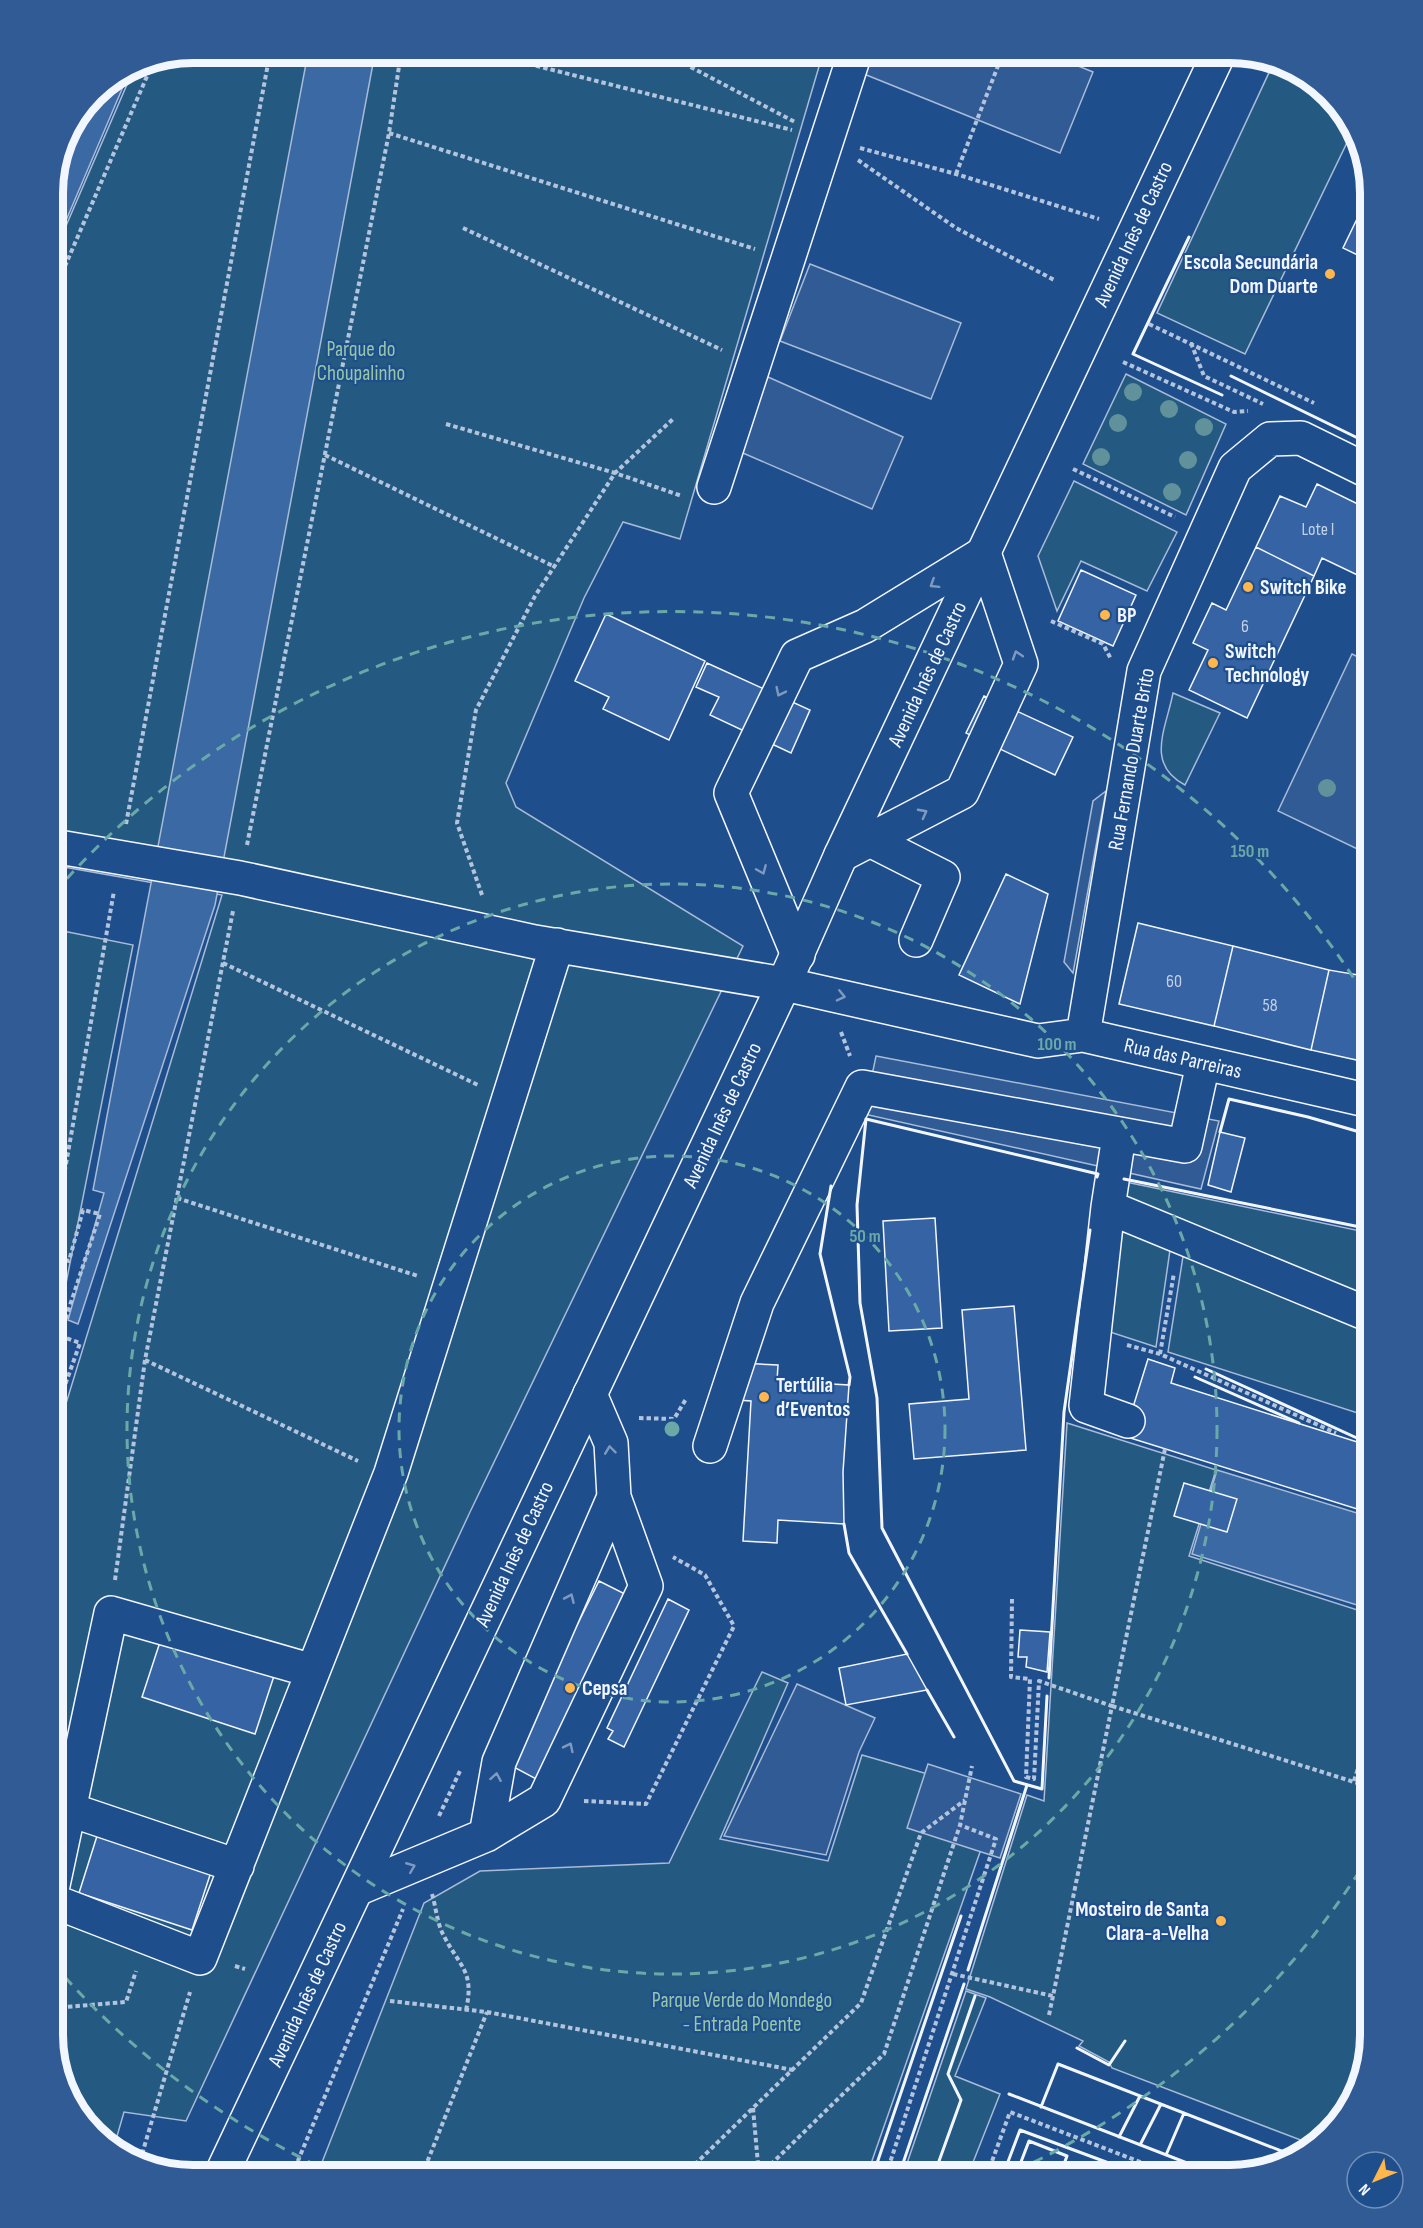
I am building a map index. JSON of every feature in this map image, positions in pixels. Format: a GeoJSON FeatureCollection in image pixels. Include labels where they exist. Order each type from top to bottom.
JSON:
{"type":"FeatureCollection","features":[{"type":"Feature","properties":{"kind":"main road"},"geometry":{"type":"LineString","coordinates":[[714,487],[852,63]]}},
{"type":"Feature","properties":{"kind":"main road","name":"Avenida Inês de Castro"},"geometry":{"type":"LineString","coordinates":[[226,2165],[798,955],[841,855],[1214,63]]}},
{"type":"Feature","properties":{"kind":"main road","name":"Rua Fernando Duarte Brito"},"geometry":{"type":"LineString","coordinates":[[1083,1035],[1144,671],[1235,468],[1270,439],[1301,438],[1360,467]]}},
{"type":"Feature","properties":{"kind":"main road"},"geometry":{"type":"LineString","coordinates":[[798,955],[731,793],[797,656],[865,626],[984,554],[1021,664],[962,792],[872,841],[841,855]]}},
{"type":"Feature","properties":{"kind":"main road"},"geometry":{"type":"LineString","coordinates":[[872,841],[943,877],[916,940]]}},
{"type":"Feature","properties":{"kind":"main road","name":"Rua das Parreiras"},"geometry":{"type":"LineString","coordinates":[[63,848],[232,876],[557,945],[784,984],[1038,1041],[1083,1035],[1360,1099]]}},
{"type":"Feature","properties":{"kind":"main road"},"geometry":{"type":"LineString","coordinates":[[63,1905],[200,1958],[391,1473],[557,945]]}},
{"type":"Feature","properties":{"kind":"main road"},"geometry":{"type":"LineString","coordinates":[[710,1446],[757,1303],[862,1087],[1119,1136],[1185,1146],[1203,1064]]}},
{"type":"Feature","properties":{"kind":"main road"},"geometry":{"type":"LineString","coordinates":[[1119,1136],[1108,1207],[1086,1406],[1128,1421]]}},
{"type":"Feature","properties":{"kind":"main road"},"geometry":{"type":"LineString","coordinates":[[1108,1207],[1360,1311]]}},
{"type":"Feature","properties":{"kind":"main road"},"geometry":{"type":"LineString","coordinates":[[357,1889],[486,1835],[544,1800],[646,1586],[614,1497],[611,1443],[590,1394]]}},
{"type":"Feature","properties":{"kind":"main road"},"geometry":{"type":"LineString","coordinates":[[486,1835],[499,1762],[614,1497]]}},
{"type":"Feature","properties":{"kind":"main road"},"geometry":{"type":"LineString","coordinates":[[63,1839],[111,1613],[313,1671]]}},
{"type":"Feature","properties":{"kind":"main road"},"geometry":{"type":"LineString","coordinates":[[70,1810],[237,1866]]}},
{"type":"Feature","properties":{"kind":"path"},"geometry":{"type":"LineString","coordinates":[[63,1181],[120,857],[268,63]]}},
{"type":"Feature","properties":{"kind":"path"},"geometry":{"type":"LineString","coordinates":[[111,1613],[145,1360],[223,963],[232,876],[324,454],[389,133],[399,63]]}},
{"type":"Feature","properties":{"kind":"path"},"geometry":{"type":"LineString","coordinates":[[525,63],[956,174],[1099,219]]}},
{"type":"Feature","properties":{"kind":"path"},"geometry":{"type":"LineString","coordinates":[[683,63],[827,139],[956,228],[1056,281]]}},
{"type":"Feature","properties":{"kind":"path"},"geometry":{"type":"LineString","coordinates":[[956,174],[999,63]]}},
{"type":"Feature","properties":{"kind":"path"},"geometry":{"type":"LineString","coordinates":[[63,271],[149,71]]}},
{"type":"Feature","properties":{"kind":"path"},"geometry":{"type":"LineString","coordinates":[[389,133],[787,259]]}},
{"type":"Feature","properties":{"kind":"path"},"geometry":{"type":"LineString","coordinates":[[463,228],[753,365]]}},
{"type":"Feature","properties":{"kind":"path"},"geometry":{"type":"LineString","coordinates":[[1149,324],[1318,405]]}},
{"type":"Feature","properties":{"kind":"path"},"geometry":{"type":"LineString","coordinates":[[1191,343],[1204,376],[1227,386]]}},
{"type":"Feature","properties":{"kind":"path"},"geometry":{"type":"LineString","coordinates":[[1123,362],[1234,412],[1253,410]]}},
{"type":"Feature","properties":{"kind":"path"},"geometry":{"type":"LineString","coordinates":[[498,933],[470,866],[457,823],[476,710],[535,596],[615,473],[673,419]]}},
{"type":"Feature","properties":{"kind":"path"},"geometry":{"type":"LineString","coordinates":[[446,424],[615,473],[710,506],[714,487]]}},
{"type":"Feature","properties":{"kind":"path"},"geometry":{"type":"LineString","coordinates":[[324,454],[553,566]]}},
{"type":"Feature","properties":{"kind":"path"},"geometry":{"type":"LineString","coordinates":[[1073,469],[1206,532]]}},
{"type":"Feature","properties":{"kind":"path"},"geometry":{"type":"LineString","coordinates":[[1051,621],[1103,644],[1108,658]]}},
{"type":"Feature","properties":{"kind":"path"},"geometry":{"type":"LineString","coordinates":[[223,963],[508,1101]]}},
{"type":"Feature","properties":{"kind":"path"},"geometry":{"type":"LineString","coordinates":[[839,1026],[862,1087]]}},
{"type":"Feature","properties":{"kind":"path"},"geometry":{"type":"LineString","coordinates":[[177,1197],[450,1286]]}},
{"type":"Feature","properties":{"kind":"path"},"geometry":{"type":"LineString","coordinates":[[63,1259],[69,1261],[83,1210],[100,1214],[63,1327]]}},
{"type":"Feature","properties":{"kind":"path"},"geometry":{"type":"LineString","coordinates":[[1180,1237],[1160,1354],[1336,1433]]}},
{"type":"Feature","properties":{"kind":"path"},"geometry":{"type":"LineString","coordinates":[[63,1337],[80,1343],[63,1391]]}},
{"type":"Feature","properties":{"kind":"path"},"geometry":{"type":"LineString","coordinates":[[145,1360],[365,1464]]}},
{"type":"Feature","properties":{"kind":"path"},"geometry":{"type":"LineString","coordinates":[[637,1418],[674,1419]]}},
{"type":"Feature","properties":{"kind":"path"},"geometry":{"type":"LineString","coordinates":[[1049,2015],[1165,1449]]}},
{"type":"Feature","properties":{"kind":"path"},"geometry":{"type":"LineString","coordinates":[[544,1800],[646,1804],[734,1626],[705,1575],[627,1531]]}},
{"type":"Feature","properties":{"kind":"path"},"geometry":{"type":"LineString","coordinates":[[1012,1599],[1011,1677],[1030,1679],[1026,1777],[1035,1779],[1039,1681],[1360,1783]]}},
{"type":"Feature","properties":{"kind":"path"},"geometry":{"type":"LineString","coordinates":[[1354,1781],[1360,1763]]}},
{"type":"Feature","properties":{"kind":"path"},"geometry":{"type":"LineString","coordinates":[[770,2165],[884,2054],[960,1826],[972,1766]]}},
{"type":"Feature","properties":{"kind":"path"},"geometry":{"type":"LineString","coordinates":[[694,2165],[861,2003],[921,1833],[965,1800]]}},
{"type":"Feature","properties":{"kind":"path"},"geometry":{"type":"LineString","coordinates":[[889,2165],[996,1839],[960,1826]]}},
{"type":"Feature","properties":{"kind":"path"},"geometry":{"type":"LineString","coordinates":[[432,1891],[443,1935],[466,1970],[469,1997],[466,2010]]}},
{"type":"Feature","properties":{"kind":"path"},"geometry":{"type":"LineString","coordinates":[[296,2165],[406,1901]]}},
{"type":"Feature","properties":{"kind":"path"},"geometry":{"type":"LineString","coordinates":[[63,2007],[126,2002],[146,1936]]}},
{"type":"Feature","properties":{"kind":"path"},"geometry":{"type":"LineString","coordinates":[[143,2155],[200,1958]]}},
{"type":"Feature","properties":{"kind":"path"},"geometry":{"type":"LineString","coordinates":[[953,1974],[1053,1996]]}},
{"type":"Feature","properties":{"kind":"path"},"geometry":{"type":"LineString","coordinates":[[390,2001],[487,2013],[793,2070]]}},
{"type":"Feature","properties":{"kind":"path"},"geometry":{"type":"LineString","coordinates":[[426,2165],[487,2013]]}},
{"type":"Feature","properties":{"kind":"path"},"geometry":{"type":"LineString","coordinates":[[753,2108],[759,2165]]}},
{"type":"Feature","properties":{"kind":"path"},"geometry":{"type":"LineString","coordinates":[[991,2165],[1010,2112],[1148,2165]]}},
{"type":"Feature","properties":{"kind":"green space","name":"Parque do Choupalinho"},"geometry":{"type":"Polygon","coordinates":[[[184,63],[820,63],[680,539],[623,522],[584,598],[506,783],[516,807],[743,946],[470,1512],[186,2121],[124,2112],[116,2139],[95,2121],[76,2093],[64,2052],[63,1413],[222,895],[63,867],[63,233],[129,80],[167,65],[184,63]]]}},
{"type":"Feature","properties":{"kind":"green space"},"geometry":{"type":"Polygon","coordinates":[[[1270,70],[1288,76],[1316,95],[1328,107],[1349,139],[1245,354],[1157,313],[1270,70]]]}},
{"type":"Feature","properties":{"kind":"green space"},"geometry":{"type":"Polygon","coordinates":[[[1126,374],[1226,424],[1186,515],[1083,464],[1126,374]]]}},
{"type":"Feature","properties":{"kind":"green space"},"geometry":{"type":"Polygon","coordinates":[[[1074,481],[1177,532],[1147,591],[1081,561],[1057,611],[1038,556],[1074,481]]]}},
{"type":"Feature","properties":{"kind":"green space"},"geometry":{"type":"Polygon","coordinates":[[[1173,693],[1220,713],[1185,785],[1165,767],[1162,756],[1163,732],[1173,693]]]}},
{"type":"Feature","properties":{"kind":"green space"},"geometry":{"type":"Polygon","coordinates":[[[63,931],[133,945],[63,1298],[63,931]]]}},
{"type":"Feature","properties":{"kind":"green space"},"geometry":{"type":"Polygon","coordinates":[[[1126,1182],[1360,1231],[1360,1298],[1126,1199],[1126,1182]]]}},
{"type":"Feature","properties":{"kind":"green space"},"geometry":{"type":"Polygon","coordinates":[[[1124,1228],[1171,1243],[1156,1347],[1107,1331],[1117,1236],[1124,1228]]]}},
{"type":"Feature","properties":{"kind":"green space"},"geometry":{"type":"Polygon","coordinates":[[[1184,1250],[1360,1321],[1360,1414],[1168,1352],[1184,1250]]]}},
{"type":"Feature","properties":{"kind":"green space"},"geometry":{"type":"Polygon","coordinates":[[[1067,1423],[1216,1470],[1189,1556],[1360,1611],[1360,2044],[1358,2061],[1347,2093],[1328,2121],[1316,2133],[1304,2141],[1112,2068],[1109,2062],[1079,2046],[1083,2041],[990,1997],[966,1989],[1027,1795],[1044,1801],[1067,1423]]]}},
{"type":"Feature","properties":{"kind":"green space","name":"Parque Verde do Mondego - Entrada Poente"},"geometry":{"type":"Polygon","coordinates":[[[762,1672],[788,1683],[720,1839],[828,1861],[862,1755],[1000,1795],[870,2165],[321,2165],[424,1903],[480,1871],[669,1863],[762,1672]]]}},
{"type":"Feature","properties":{"kind":"green space"},"geometry":{"type":"Polygon","coordinates":[[[966,1991],[986,1998],[955,2076],[1000,2094],[972,2165],[906,2165],[966,1991]]]}},
{"type":"Feature","properties":{"kind":"shaded area"},"geometry":{"type":"Polygon","coordinates":[[[306,63],[373,63],[215,905],[78,1324],[68,1320],[104,1193],[93,1190],[306,63]]]}},
{"type":"Feature","properties":{"kind":"shaded area"},"geometry":{"type":"Polygon","coordinates":[[[869,63],[1071,63],[1093,72],[1060,153],[864,74],[869,63]]]}},
{"type":"Feature","properties":{"kind":"shaded area"},"geometry":{"type":"Polygon","coordinates":[[[125,83],[63,228],[63,184],[67,159],[73,143],[80,128],[95,107],[125,83]]]}},
{"type":"Feature","properties":{"kind":"shaded area"},"geometry":{"type":"Polygon","coordinates":[[[810,264],[961,323],[931,399],[780,341],[810,264]]]}},
{"type":"Feature","properties":{"kind":"shaded area"},"geometry":{"type":"Polygon","coordinates":[[[768,377],[903,437],[872,509],[736,450],[768,377]]]}},
{"type":"Feature","properties":{"kind":"shaded area"},"geometry":{"type":"Polygon","coordinates":[[[1352,654],[1360,658],[1360,850],[1278,811],[1352,654]]]}},
{"type":"Feature","properties":{"kind":"shaded area"},"geometry":{"type":"Polygon","coordinates":[[[1106,791],[1073,973],[1064,962],[1093,801],[1106,791]]]}},
{"type":"Feature","properties":{"kind":"shaded area"},"geometry":{"type":"Polygon","coordinates":[[[876,1056],[1219,1121],[1201,1189],[864,1114],[876,1056]]]}},
{"type":"Feature","properties":{"kind":"shaded area"},"geometry":{"type":"Polygon","coordinates":[[[1217,1470],[1360,1514],[1360,1606],[1192,1554],[1217,1470]]]}},
{"type":"Feature","properties":{"kind":"shaded area"},"geometry":{"type":"Polygon","coordinates":[[[797,1684],[875,1718],[859,1752],[826,1855],[724,1836],[797,1684]]]}},
{"type":"Feature","properties":{"kind":"shaded area"},"geometry":{"type":"Polygon","coordinates":[[[928,1764],[1021,1794],[1000,1858],[907,1828],[928,1764]]]}},
{"type":"Feature","properties":{"kind":"building"},"geometry":{"type":"Polygon","coordinates":[[[1360,213],[1360,256],[1343,248],[1360,213]]]}},
{"type":"Feature","properties":{"kind":"building"},"geometry":{"type":"Polygon","coordinates":[[[1317,484],[1360,505],[1360,576],[1322,558],[1314,576],[1256,547],[1280,496],[1306,507],[1317,484]]]}},
{"type":"Feature","properties":{"kind":"building"},"geometry":{"type":"Polygon","coordinates":[[[1256,547],[1314,576],[1247,718],[1189,690],[1208,650],[1193,643],[1212,603],[1226,610],[1256,547]]]}},
{"type":"Feature","properties":{"kind":"building"},"geometry":{"type":"Polygon","coordinates":[[[1081,570],[1136,595],[1113,646],[1058,621],[1081,570]]]}},
{"type":"Feature","properties":{"kind":"building"},"geometry":{"type":"Polygon","coordinates":[[[606,614],[705,661],[669,740],[603,709],[609,697],[575,681],[606,614]]]}},
{"type":"Feature","properties":{"kind":"building"},"geometry":{"type":"Polygon","coordinates":[[[707,663],[810,710],[791,753],[710,715],[719,697],[696,687],[707,663]]]}},
{"type":"Feature","properties":{"kind":"building"},"geometry":{"type":"Polygon","coordinates":[[[984,696],[1073,737],[1055,775],[966,733],[984,696]]]}},
{"type":"Feature","properties":{"kind":"building"},"geometry":{"type":"Polygon","coordinates":[[[1006,874],[1048,894],[1020,1004],[959,975],[1006,874]]]}},
{"type":"Feature","properties":{"kind":"building"},"geometry":{"type":"Polygon","coordinates":[[[1138,923],[1233,946],[1214,1026],[1119,1004],[1138,923]]]}},
{"type":"Feature","properties":{"kind":"building"},"geometry":{"type":"Polygon","coordinates":[[[1233,946],[1329,970],[1311,1050],[1214,1026],[1233,946]]]}},
{"type":"Feature","properties":{"kind":"building"},"geometry":{"type":"Polygon","coordinates":[[[1329,970],[1358,975],[1360,971],[1360,1061],[1311,1050],[1329,970]]]}},
{"type":"Feature","properties":{"kind":"building"},"geometry":{"type":"Polygon","coordinates":[[[1220,1132],[1245,1138],[1231,1192],[1208,1185],[1220,1132]]]}},
{"type":"Feature","properties":{"kind":"building"},"geometry":{"type":"Polygon","coordinates":[[[935,1218],[942,1328],[889,1331],[883,1221],[935,1218]]]}},
{"type":"Feature","properties":{"kind":"building"},"geometry":{"type":"Polygon","coordinates":[[[1014,1306],[1026,1450],[914,1459],[909,1404],[969,1399],[962,1310],[1014,1306]]]}},
{"type":"Feature","properties":{"kind":"building"},"geometry":{"type":"Polygon","coordinates":[[[1148,1359],[1175,1368],[1171,1383],[1360,1443],[1360,1510],[1124,1436],[1148,1359]]]}},
{"type":"Feature","properties":{"kind":"building"},"geometry":{"type":"Polygon","coordinates":[[[740,1363],[778,1365],[777,1381],[849,1385],[843,1472],[844,1524],[778,1520],[777,1543],[743,1541],[751,1401],[737,1400],[740,1363]]]}},
{"type":"Feature","properties":{"kind":"building"},"geometry":{"type":"Polygon","coordinates":[[[1184,1483],[1237,1499],[1227,1532],[1174,1516],[1184,1483]]]}},
{"type":"Feature","properties":{"kind":"building"},"geometry":{"type":"Polygon","coordinates":[[[599,1581],[631,1597],[540,1781],[508,1764],[599,1581]]]}},
{"type":"Feature","properties":{"kind":"building"},"geometry":{"type":"Polygon","coordinates":[[[668,1599],[689,1610],[624,1747],[608,1739],[613,1731],[607,1728],[668,1599]]]}},
{"type":"Feature","properties":{"kind":"building"},"geometry":{"type":"Polygon","coordinates":[[[1020,1630],[1050,1632],[1047,1672],[1026,1667],[1027,1657],[1018,1657],[1020,1630]]]}},
{"type":"Feature","properties":{"kind":"building"},"geometry":{"type":"Polygon","coordinates":[[[161,1639],[274,1676],[255,1734],[142,1697],[161,1639]]]}},
{"type":"Feature","properties":{"kind":"building"},"geometry":{"type":"Polygon","coordinates":[[[907,1654],[927,1690],[846,1705],[839,1668],[907,1654]]]}},
{"type":"Feature","properties":{"kind":"building"},"geometry":{"type":"Polygon","coordinates":[[[97,1836],[211,1872],[192,1930],[79,1893],[97,1836]]]}},
{"type":"Feature","properties":{"kind":"wall"},"geometry":{"type":"LineString","coordinates":[[1189,237],[1133,354],[1222,395]]}},
{"type":"Feature","properties":{"kind":"wall"},"geometry":{"type":"LineString","coordinates":[[1231,376],[1360,439]]}},
{"type":"Feature","properties":{"kind":"wall"},"geometry":{"type":"LineString","coordinates":[[1220,1132],[1229,1099],[1308,1117],[1360,1132]]}},
{"type":"Feature","properties":{"kind":"wall"},"geometry":{"type":"LineString","coordinates":[[1047,1696],[1042,1789],[1014,1781],[882,1528],[877,1398],[860,1303],[857,1205],[866,1119],[1098,1174],[1097,1177]]}},
{"type":"Feature","properties":{"kind":"wall"},"geometry":{"type":"LineString","coordinates":[[1124,1179],[1360,1227]]}},
{"type":"Feature","properties":{"kind":"wall"},"geometry":{"type":"LineString","coordinates":[[831,1186],[820,1254],[850,1377],[849,1385]]}},
{"type":"Feature","properties":{"kind":"wall"},"geometry":{"type":"LineString","coordinates":[[1049,1678],[1064,1412],[1090,1230]]}},
{"type":"Feature","properties":{"kind":"wall"},"geometry":{"type":"LineString","coordinates":[[1206,1369],[1360,1439]]}},
{"type":"Feature","properties":{"kind":"wall"},"geometry":{"type":"LineString","coordinates":[[1195,1377],[1299,1423]]}},
{"type":"Feature","properties":{"kind":"wall"},"geometry":{"type":"LineString","coordinates":[[844,1524],[849,1553],[907,1654]]}},
{"type":"Feature","properties":{"kind":"wall"},"geometry":{"type":"LineString","coordinates":[[927,1690],[954,1737]]}},
{"type":"Feature","properties":{"kind":"wall"},"geometry":{"type":"LineString","coordinates":[[968,1970],[1027,1785]]}},
{"type":"Feature","properties":{"kind":"wall"},"geometry":{"type":"LineString","coordinates":[[876,2165],[961,1916]]}},
{"type":"Feature","properties":{"kind":"wall"},"geometry":{"type":"LineString","coordinates":[[902,2165],[964,1984]]}},
{"type":"Feature","properties":{"kind":"wall"},"geometry":{"type":"LineString","coordinates":[[938,2165],[961,2100],[948,2074],[975,1996]]}},
{"type":"Feature","properties":{"kind":"wall"},"geometry":{"type":"LineString","coordinates":[[1077,2048],[1109,2065],[1125,2041]]}},
{"type":"Feature","properties":{"kind":"wall"},"geometry":{"type":"LineString","coordinates":[[1041,2107],[1058,2064],[1286,2153]]}},
{"type":"Feature","properties":{"kind":"wall"},"geometry":{"type":"LineString","coordinates":[[1009,2094],[1192,2165]]}},
{"type":"Feature","properties":{"kind":"wall"},"geometry":{"type":"LineString","coordinates":[[1119,2137],[1140,2096]]}},
{"type":"Feature","properties":{"kind":"wall"},"geometry":{"type":"LineString","coordinates":[[1140,2145],[1161,2104]]}},
{"type":"Feature","properties":{"kind":"wall"},"geometry":{"type":"LineString","coordinates":[[1166,2155],[1184,2113]]}},
{"type":"Feature","properties":{"kind":"wall"},"geometry":{"type":"LineString","coordinates":[[1007,2165],[1020,2130],[1114,2165]]}},
{"type":"Feature","properties":{"kind":"wall"},"geometry":{"type":"LineString","coordinates":[[1020,2165],[1029,2141],[1067,2156],[1064,2165]]}},
{"type":"Feature","properties":{"kind":"place","name":"Escola Secundária Dom Duarte"},"geometry":{"type":"Point","coordinates":[1330,274]}},
{"type":"Feature","properties":{"kind":"place","name":"Switch Bike"},"geometry":{"type":"Point","coordinates":[1248,587]}},
{"type":"Feature","properties":{"kind":"place","name":"BP"},"geometry":{"type":"Point","coordinates":[1105,615]}},
{"type":"Feature","properties":{"kind":"place","name":"Switch Technology"},"geometry":{"type":"Point","coordinates":[1213,663]}},
{"type":"Feature","properties":{"kind":"place","name":"Tertúlia d’Eventos"},"geometry":{"type":"Point","coordinates":[764,1397]}},
{"type":"Feature","properties":{"kind":"place","name":"Cepsa"},"geometry":{"type":"Point","coordinates":[570,1688]}},
{"type":"Feature","properties":{"kind":"place","name":"Mosteiro de Santa Clara-a-Velha"},"geometry":{"type":"Point","coordinates":[1221,1921]}}]}
